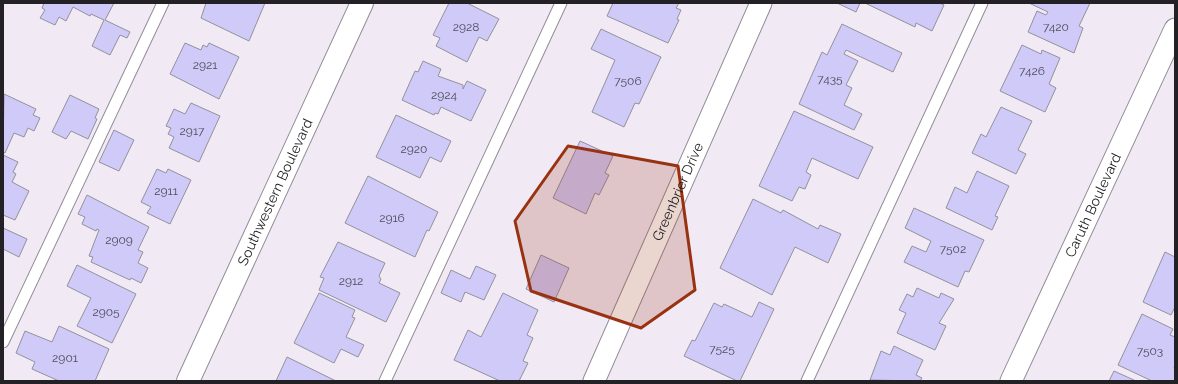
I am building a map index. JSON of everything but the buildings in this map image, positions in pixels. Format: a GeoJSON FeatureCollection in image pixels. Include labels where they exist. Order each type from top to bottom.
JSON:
{"type":"FeatureCollection","features":[{"type":"Feature","properties":{"kind":"street","name":"Southwestern Boulevard"},"geometry":{"type":"LineString","coordinates":[[188,381],[362,3]]}},
{"type":"Feature","properties":{"kind":"street","name":"Greenbrier Drive"},"geometry":{"type":"LineString","coordinates":[[594,381],[760,3]]}},
{"type":"Feature","properties":{"kind":"street","name":"Caruth Boulevard"},"geometry":{"type":"LineString","coordinates":[[1011,381],[1175,29]]}},
{"type":"Feature","properties":{"kind":"lane"},"geometry":{"type":"LineString","coordinates":[[3,342],[164,3]]}},
{"type":"Feature","properties":{"kind":"lane"},"geometry":{"type":"LineString","coordinates":[[385,381],[561,3]]}},
{"type":"Feature","properties":{"kind":"lane"},"geometry":{"type":"LineString","coordinates":[[807,381],[982,3]]}},
{"type":"Feature","properties":{"kind":"highlighted area"},"geometry":{"type":"Polygon","coordinates":[[[568,146],[678,166],[695,290],[641,328],[531,291],[515,221],[568,146]]]}}]}
